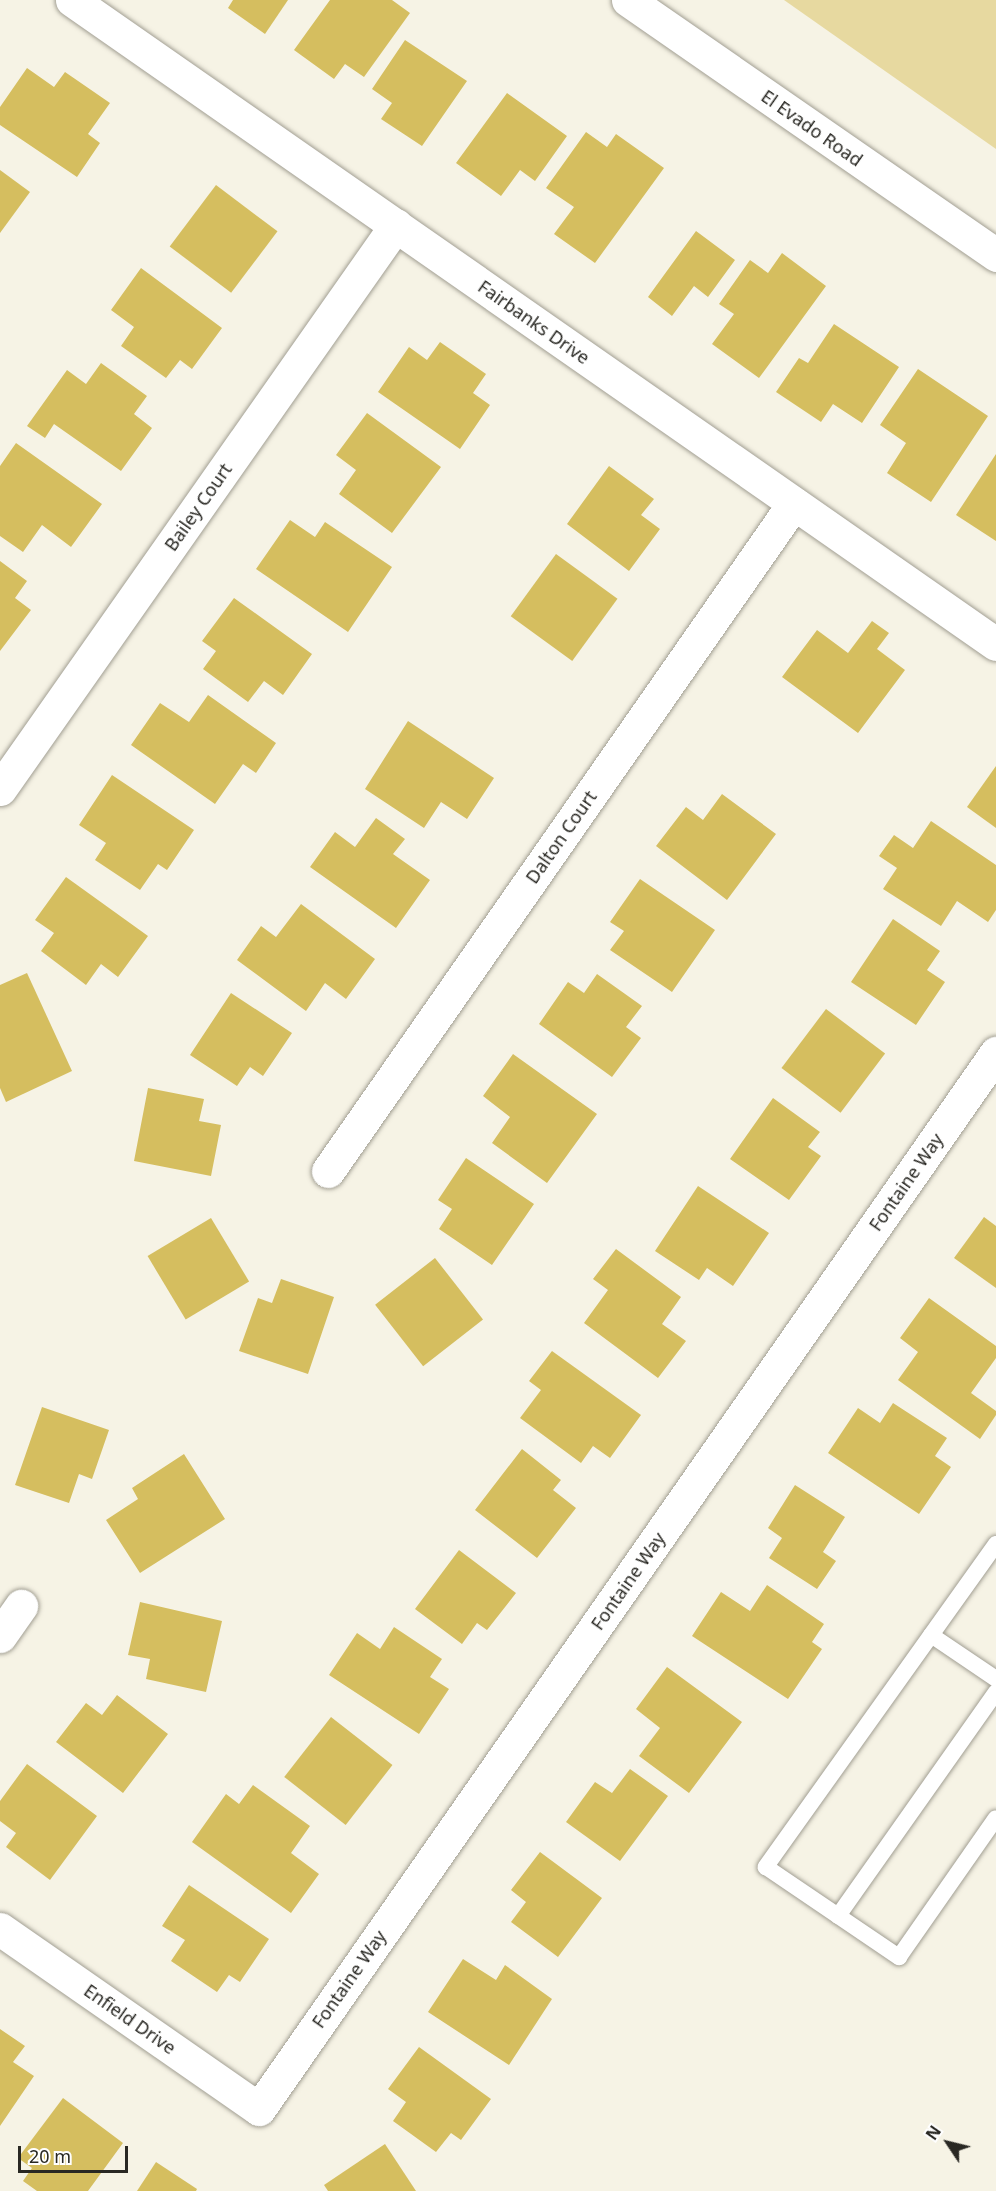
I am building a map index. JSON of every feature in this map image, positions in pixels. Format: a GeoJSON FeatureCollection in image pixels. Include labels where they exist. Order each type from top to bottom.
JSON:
{"type":"FeatureCollection","features":[{"type":"Feature","properties":{"kind":"street","name":"Fairbanks Drive"},"geometry":{"type":"LineString","coordinates":[[72,0],[996,644]]}},
{"type":"Feature","properties":{"kind":"street","name":"El Evado Road"},"geometry":{"type":"LineString","coordinates":[[627,0],[996,255]]}},
{"type":"Feature","properties":{"kind":"street","name":"Bailey Court"},"geometry":{"type":"LineString","coordinates":[[0,789],[396,225]]}},
{"type":"Feature","properties":{"kind":"street","name":"Dalton Court"},"geometry":{"type":"LineString","coordinates":[[328,1171],[794,503]]}},
{"type":"Feature","properties":{"kind":"street","name":"Fontaine Way"},"geometry":{"type":"LineString","coordinates":[[259,2109],[996,1053]]}},
{"type":"Feature","properties":{"kind":"street"},"geometry":{"type":"LineString","coordinates":[[0,1636],[21,1606]]}},
{"type":"Feature","properties":{"kind":"street","name":"Enfield Drive"},"geometry":{"type":"LineString","coordinates":[[0,1929],[259,2109]]}},
{"type":"Feature","properties":{"kind":"lane"},"geometry":{"type":"LineString","coordinates":[[996,1544],[766,1867],[898,1957],[996,1818]]}},
{"type":"Feature","properties":{"kind":"lane"},"geometry":{"type":"LineString","coordinates":[[931,1635],[996,1679]]}},
{"type":"Feature","properties":{"kind":"lane"},"geometry":{"type":"LineString","coordinates":[[838,1916],[996,1692]]}},
{"type":"Feature","properties":{"kind":"shaded area"},"geometry":{"type":"Polygon","coordinates":[[[784,0],[996,0],[996,149],[784,0]]]}},
{"type":"Feature","properties":{"kind":"building"},"geometry":{"type":"Polygon","coordinates":[[[233,0],[288,0],[265,34],[228,8],[233,0]]]}},
{"type":"Feature","properties":{"kind":"building"},"geometry":{"type":"Polygon","coordinates":[[[330,0],[392,0],[410,13],[364,77],[345,64],[334,79],[294,50],[330,0]]]}},
{"type":"Feature","properties":{"kind":"building"},"geometry":{"type":"Polygon","coordinates":[[[405,40],[467,81],[422,146],[381,119],[392,103],[372,89],[405,40]]]}},
{"type":"Feature","properties":{"kind":"building"},"geometry":{"type":"Polygon","coordinates":[[[27,68],[54,87],[65,72],[110,103],[88,134],[100,143],[77,177],[0,125],[0,107],[27,68]]]}},
{"type":"Feature","properties":{"kind":"building"},"geometry":{"type":"Polygon","coordinates":[[[507,93],[567,136],[535,181],[520,170],[501,196],[456,163],[507,93]]]}},
{"type":"Feature","properties":{"kind":"building"},"geometry":{"type":"Polygon","coordinates":[[[586,132],[607,147],[616,134],[664,168],[595,263],[554,234],[574,207],[546,188],[586,132]]]}},
{"type":"Feature","properties":{"kind":"building"},"geometry":{"type":"Polygon","coordinates":[[[0,170],[30,192],[0,233],[0,170]]]}},
{"type":"Feature","properties":{"kind":"building"},"geometry":{"type":"Polygon","coordinates":[[[216,185],[277,231],[231,293],[170,246],[216,185]]]}},
{"type":"Feature","properties":{"kind":"building"},"geometry":{"type":"Polygon","coordinates":[[[696,231],[735,260],[708,297],[694,286],[672,316],[648,297],[696,231]]]}},
{"type":"Feature","properties":{"kind":"building"},"geometry":{"type":"Polygon","coordinates":[[[782,253],[826,286],[759,378],[712,344],[734,314],[719,304],[750,260],[768,273],[782,253]]]}},
{"type":"Feature","properties":{"kind":"building"},"geometry":{"type":"Polygon","coordinates":[[[141,268],[222,328],[192,369],[180,360],[166,378],[121,346],[134,327],[111,310],[141,268]]]}},
{"type":"Feature","properties":{"kind":"building"},"geometry":{"type":"Polygon","coordinates":[[[834,324],[899,367],[862,423],[833,404],[821,422],[776,392],[799,358],[808,363],[834,324]]]}},
{"type":"Feature","properties":{"kind":"building"},"geometry":{"type":"Polygon","coordinates":[[[440,342],[486,374],[473,393],[490,405],[460,449],[378,392],[409,347],[427,360],[440,342]]]}},
{"type":"Feature","properties":{"kind":"building"},"geometry":{"type":"Polygon","coordinates":[[[101,363],[147,396],[134,414],[152,428],[121,471],[54,424],[45,438],[27,426],[67,370],[86,384],[101,363]]]}},
{"type":"Feature","properties":{"kind":"building"},"geometry":{"type":"Polygon","coordinates":[[[918,369],[988,416],[931,502],[887,473],[906,443],[880,425],[918,369]]]}},
{"type":"Feature","properties":{"kind":"building"},"geometry":{"type":"Polygon","coordinates":[[[367,413],[441,467],[392,533],[339,494],[356,470],[336,455],[367,413]]]}},
{"type":"Feature","properties":{"kind":"building"},"geometry":{"type":"Polygon","coordinates":[[[16,443],[102,504],[71,547],[42,525],[23,552],[0,536],[0,466],[16,443]]]}},
{"type":"Feature","properties":{"kind":"building"},"geometry":{"type":"Polygon","coordinates":[[[996,454],[996,541],[956,515],[996,454]]]}},
{"type":"Feature","properties":{"kind":"building"},"geometry":{"type":"Polygon","coordinates":[[[609,466],[654,499],[641,515],[660,529],[629,571],[567,524],[609,466]]]}},
{"type":"Feature","properties":{"kind":"building"},"geometry":{"type":"Polygon","coordinates":[[[290,520],[315,537],[325,522],[392,567],[348,632],[256,569],[290,520]]]}},
{"type":"Feature","properties":{"kind":"building"},"geometry":{"type":"Polygon","coordinates":[[[556,554],[617,599],[572,661],[511,616],[556,554]]]}},
{"type":"Feature","properties":{"kind":"building"},"geometry":{"type":"Polygon","coordinates":[[[0,561],[27,581],[15,598],[31,610],[0,651],[0,561]]]}},
{"type":"Feature","properties":{"kind":"building"},"geometry":{"type":"Polygon","coordinates":[[[234,598],[312,654],[283,695],[264,681],[248,702],[203,669],[216,651],[202,641],[234,598]]]}},
{"type":"Feature","properties":{"kind":"building"},"geometry":{"type":"Polygon","coordinates":[[[872,621],[889,633],[877,649],[905,670],[858,733],[782,677],[817,630],[848,653],[872,621]]]}},
{"type":"Feature","properties":{"kind":"building"},"geometry":{"type":"Polygon","coordinates":[[[208,695],[276,743],[256,773],[243,764],[215,804],[131,745],[160,703],[189,722],[208,695]]]}},
{"type":"Feature","properties":{"kind":"building"},"geometry":{"type":"Polygon","coordinates":[[[408,721],[494,778],[467,819],[441,802],[424,828],[365,789],[408,721]]]}},
{"type":"Feature","properties":{"kind":"building"},"geometry":{"type":"Polygon","coordinates":[[[996,766],[996,828],[967,807],[996,766]]]}},
{"type":"Feature","properties":{"kind":"building"},"geometry":{"type":"Polygon","coordinates":[[[112,775],[194,830],[167,870],[158,864],[140,890],[95,860],[106,843],[79,825],[112,775]]]}},
{"type":"Feature","properties":{"kind":"building"},"geometry":{"type":"Polygon","coordinates":[[[722,794],[776,834],[727,900],[656,846],[686,807],[703,820],[722,794]]]}},
{"type":"Feature","properties":{"kind":"building"},"geometry":{"type":"Polygon","coordinates":[[[376,818],[405,839],[393,854],[430,880],[396,928],[310,867],[335,832],[355,847],[376,818]]]}},
{"type":"Feature","properties":{"kind":"building"},"geometry":{"type":"Polygon","coordinates":[[[931,821],[996,865],[996,910],[988,922],[957,901],[941,926],[883,889],[897,868],[879,856],[894,835],[913,848],[931,821]]]}},
{"type":"Feature","properties":{"kind":"building"},"geometry":{"type":"Polygon","coordinates":[[[66,877],[148,936],[118,977],[101,964],[86,985],[41,951],[54,933],[35,920],[66,877]]]}},
{"type":"Feature","properties":{"kind":"building"},"geometry":{"type":"Polygon","coordinates":[[[640,879],[715,930],[672,992],[610,950],[624,931],[610,922],[640,879]]]}},
{"type":"Feature","properties":{"kind":"building"},"geometry":{"type":"Polygon","coordinates":[[[301,904],[375,959],[346,999],[325,983],[306,1011],[237,960],[261,926],[276,937],[301,904]]]}},
{"type":"Feature","properties":{"kind":"building"},"geometry":{"type":"Polygon","coordinates":[[[893,919],[940,951],[927,970],[945,982],[916,1025],[851,982],[893,919]]]}},
{"type":"Feature","properties":{"kind":"building"},"geometry":{"type":"Polygon","coordinates":[[[27,973],[72,1071],[6,1102],[0,1088],[0,985],[27,973]]]}},
{"type":"Feature","properties":{"kind":"building"},"geometry":{"type":"Polygon","coordinates":[[[597,974],[642,1006],[626,1027],[641,1038],[612,1077],[539,1024],[568,982],[584,993],[597,974]]]}},
{"type":"Feature","properties":{"kind":"building"},"geometry":{"type":"Polygon","coordinates":[[[231,993],[292,1033],[263,1076],[250,1067],[237,1086],[190,1055],[231,993]]]}},
{"type":"Feature","properties":{"kind":"building"},"geometry":{"type":"Polygon","coordinates":[[[826,1009],[885,1054],[841,1113],[781,1068],[826,1009]]]}},
{"type":"Feature","properties":{"kind":"building"},"geometry":{"type":"Polygon","coordinates":[[[513,1054],[597,1114],[547,1183],[492,1143],[510,1117],[483,1096],[513,1054]]]}},
{"type":"Feature","properties":{"kind":"building"},"geometry":{"type":"Polygon","coordinates":[[[148,1088],[204,1099],[199,1121],[221,1125],[211,1176],[134,1161],[148,1088]]]}},
{"type":"Feature","properties":{"kind":"building"},"geometry":{"type":"Polygon","coordinates":[[[773,1098],[820,1132],[808,1147],[821,1156],[789,1200],[730,1159],[773,1098]]]}},
{"type":"Feature","properties":{"kind":"building"},"geometry":{"type":"Polygon","coordinates":[[[466,1158],[534,1204],[492,1265],[439,1229],[452,1209],[438,1200],[466,1158]]]}},
{"type":"Feature","properties":{"kind":"building"},"geometry":{"type":"Polygon","coordinates":[[[698,1186],[769,1233],[733,1286],[707,1268],[699,1280],[655,1251],[698,1186]]]}},
{"type":"Feature","properties":{"kind":"building"},"geometry":{"type":"Polygon","coordinates":[[[984,1217],[996,1226],[996,1288],[954,1258],[984,1217]]]}},
{"type":"Feature","properties":{"kind":"building"},"geometry":{"type":"Polygon","coordinates":[[[211,1218],[249,1281],[186,1320],[148,1256],[211,1218]]]}},
{"type":"Feature","properties":{"kind":"building"},"geometry":{"type":"Polygon","coordinates":[[[616,1249],[681,1297],[662,1324],[686,1341],[658,1378],[584,1323],[608,1290],[593,1279],[616,1249]]]}},
{"type":"Feature","properties":{"kind":"building"},"geometry":{"type":"Polygon","coordinates":[[[435,1258],[483,1319],[423,1366],[375,1305],[435,1258]]]}},
{"type":"Feature","properties":{"kind":"building"},"geometry":{"type":"Polygon","coordinates":[[[281,1279],[334,1297],[308,1374],[239,1351],[258,1298],[272,1303],[281,1279]]]}},
{"type":"Feature","properties":{"kind":"building"},"geometry":{"type":"Polygon","coordinates":[[[929,1298],[996,1346],[996,1358],[971,1393],[996,1411],[996,1415],[980,1439],[898,1380],[918,1352],[900,1338],[929,1298]]]}},
{"type":"Feature","properties":{"kind":"building"},"geometry":{"type":"Polygon","coordinates":[[[552,1351],[641,1415],[610,1458],[593,1446],[581,1463],[520,1418],[541,1390],[529,1381],[552,1351]]]}},
{"type":"Feature","properties":{"kind":"building"},"geometry":{"type":"Polygon","coordinates":[[[893,1403],[947,1438],[935,1456],[951,1467],[919,1514],[828,1453],[858,1408],[880,1423],[893,1403]]]}},
{"type":"Feature","properties":{"kind":"building"},"geometry":{"type":"Polygon","coordinates":[[[42,1407],[109,1430],[92,1479],[79,1474],[69,1503],[15,1485],[42,1407]]]}},
{"type":"Feature","properties":{"kind":"building"},"geometry":{"type":"Polygon","coordinates":[[[522,1449],[561,1480],[553,1490],[576,1508],[537,1558],[475,1510],[522,1449]]]}},
{"type":"Feature","properties":{"kind":"building"},"geometry":{"type":"Polygon","coordinates":[[[184,1454],[225,1519],[140,1573],[106,1520],[138,1499],[132,1488],[184,1454]]]}},
{"type":"Feature","properties":{"kind":"building"},"geometry":{"type":"Polygon","coordinates":[[[795,1485],[845,1517],[823,1552],[836,1561],[817,1589],[769,1558],[782,1538],[768,1528],[795,1485]]]}},
{"type":"Feature","properties":{"kind":"building"},"geometry":{"type":"Polygon","coordinates":[[[459,1550],[516,1593],[487,1630],[477,1623],[462,1644],[415,1609],[459,1550]]]}},
{"type":"Feature","properties":{"kind":"building"},"geometry":{"type":"Polygon","coordinates":[[[767,1585],[824,1624],[812,1642],[822,1649],[788,1699],[692,1636],[721,1592],[750,1611],[767,1585]]]}},
{"type":"Feature","properties":{"kind":"building"},"geometry":{"type":"Polygon","coordinates":[[[140,1602],[222,1621],[206,1692],[146,1679],[150,1659],[128,1655],[140,1602]]]}},
{"type":"Feature","properties":{"kind":"building"},"geometry":{"type":"Polygon","coordinates":[[[394,1627],[442,1659],[430,1677],[449,1689],[419,1734],[329,1675],[357,1633],[380,1649],[394,1627]]]}},
{"type":"Feature","properties":{"kind":"building"},"geometry":{"type":"Polygon","coordinates":[[[667,1667],[742,1722],[689,1793],[639,1756],[660,1728],[636,1709],[667,1667]]]}},
{"type":"Feature","properties":{"kind":"building"},"geometry":{"type":"Polygon","coordinates":[[[117,1695],[168,1734],[123,1793],[56,1742],[86,1703],[102,1715],[117,1695]]]}},
{"type":"Feature","properties":{"kind":"building"},"geometry":{"type":"Polygon","coordinates":[[[331,1717],[392,1765],[346,1825],[284,1777],[331,1717]]]}},
{"type":"Feature","properties":{"kind":"building"},"geometry":{"type":"Polygon","coordinates":[[[27,1764],[97,1816],[50,1880],[6,1847],[16,1833],[0,1821],[0,1801],[27,1764]]]}},
{"type":"Feature","properties":{"kind":"building"},"geometry":{"type":"Polygon","coordinates":[[[630,1769],[668,1796],[620,1861],[566,1822],[595,1782],[612,1793],[630,1769]]]}},
{"type":"Feature","properties":{"kind":"building"},"geometry":{"type":"Polygon","coordinates":[[[253,1785],[310,1826],[291,1853],[319,1874],[291,1913],[192,1842],[226,1794],[239,1804],[253,1785]]]}},
{"type":"Feature","properties":{"kind":"building"},"geometry":{"type":"Polygon","coordinates":[[[540,1852],[602,1898],[558,1957],[511,1922],[526,1902],[511,1890],[540,1852]]]}},
{"type":"Feature","properties":{"kind":"building"},"geometry":{"type":"Polygon","coordinates":[[[189,1885],[269,1939],[240,1982],[229,1975],[217,1992],[171,1961],[185,1940],[162,1926],[189,1885]]]}},
{"type":"Feature","properties":{"kind":"building"},"geometry":{"type":"Polygon","coordinates":[[[463,1959],[496,1980],[505,1965],[552,1999],[509,2065],[428,2012],[463,1959]]]}},
{"type":"Feature","properties":{"kind":"building"},"geometry":{"type":"Polygon","coordinates":[[[0,2029],[25,2046],[13,2062],[34,2076],[0,2126],[0,2029]]]}},
{"type":"Feature","properties":{"kind":"building"},"geometry":{"type":"Polygon","coordinates":[[[419,2047],[491,2099],[461,2140],[451,2133],[436,2152],[393,2121],[406,2102],[388,2089],[419,2047]]]}},
{"type":"Feature","properties":{"kind":"building"},"geometry":{"type":"Polygon","coordinates":[[[63,2098],[123,2143],[88,2191],[37,2191],[23,2181],[32,2168],[18,2158],[63,2098]]]}},
{"type":"Feature","properties":{"kind":"building"},"geometry":{"type":"Polygon","coordinates":[[[385,2144],[416,2191],[328,2191],[324,2185],[385,2144]]]}},
{"type":"Feature","properties":{"kind":"building"},"geometry":{"type":"Polygon","coordinates":[[[156,2162],[197,2189],[196,2191],[137,2191],[156,2162]]]}}]}
